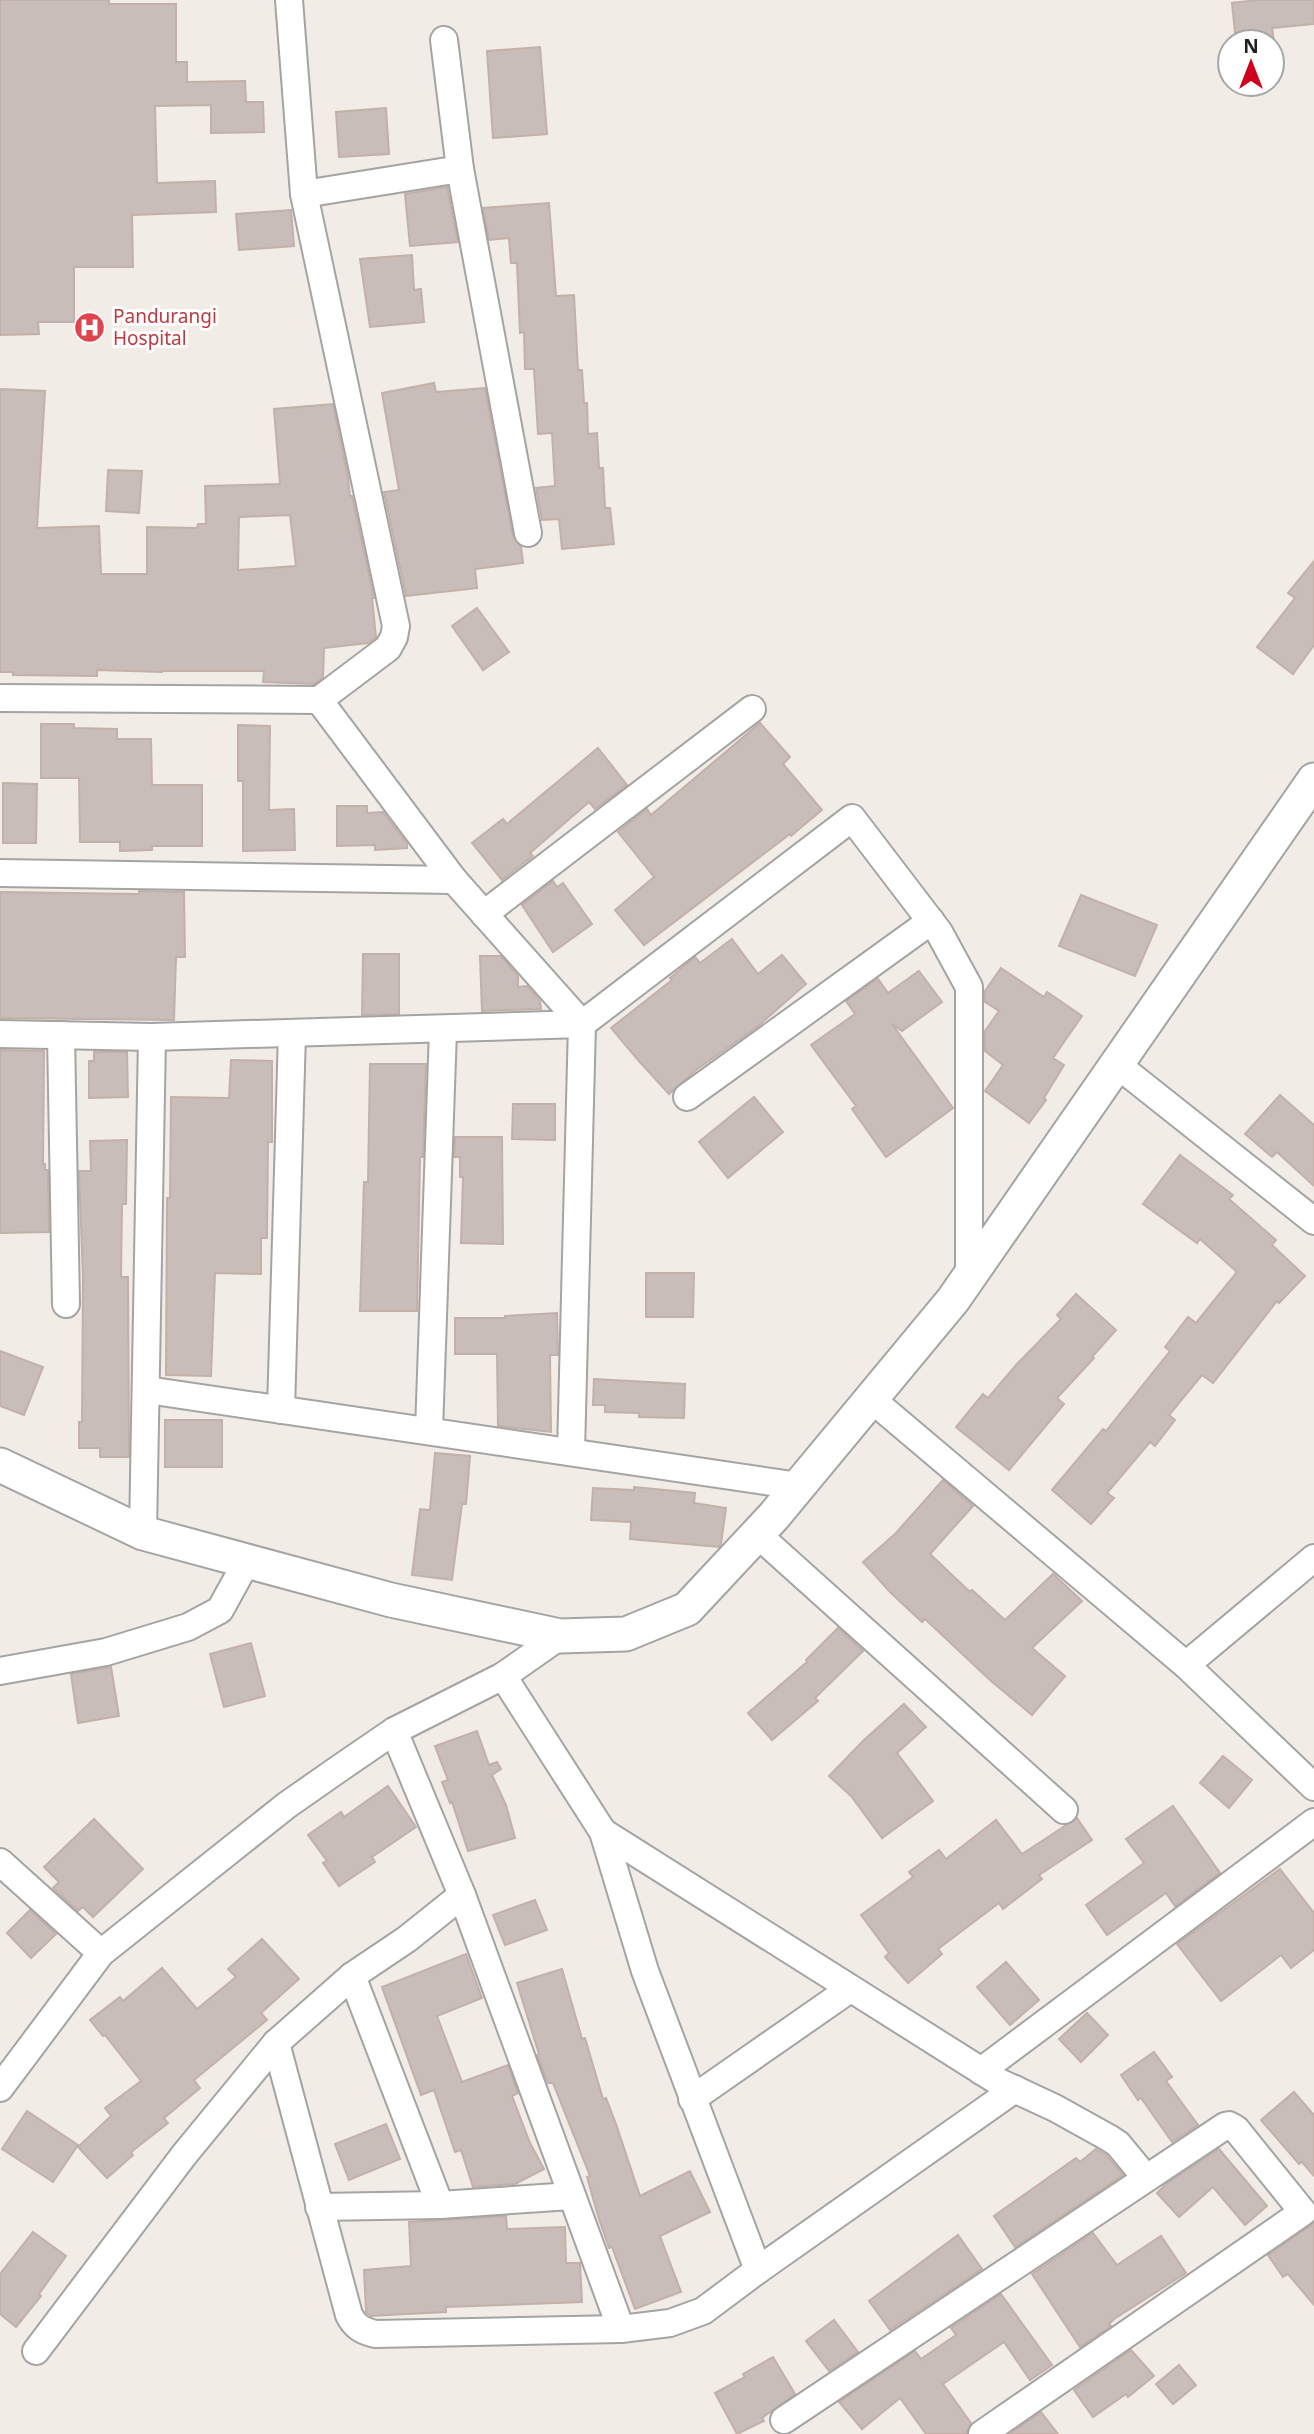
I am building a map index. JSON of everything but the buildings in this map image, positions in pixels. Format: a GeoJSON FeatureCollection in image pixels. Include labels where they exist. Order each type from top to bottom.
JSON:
{"type":"FeatureCollection","features":[{"type":"Feature","properties":{"kind":"street"},"geometry":{"type":"LineString","coordinates":[[0,698],[318,700],[388,648],[394,637],[396,626],[304,194],[289,0]]}},
{"type":"Feature","properties":{"kind":"street"},"geometry":{"type":"LineString","coordinates":[[444,40],[460,169],[528,533]]}},
{"type":"Feature","properties":{"kind":"street"},"geometry":{"type":"LineString","coordinates":[[304,194],[460,169]]}},
{"type":"Feature","properties":{"kind":"street"},"geometry":{"type":"LineString","coordinates":[[318,700],[454,880],[582,1024],[571,1452]]}},
{"type":"Feature","properties":{"kind":"street"},"geometry":{"type":"LineString","coordinates":[[484,914],[752,709]]}},
{"type":"Feature","properties":{"kind":"street"},"geometry":{"type":"LineString","coordinates":[[0,1465],[143,1533],[391,1600],[561,1636],[626,1634],[687,1609],[799,1486],[953,1300],[1314,780]]}},
{"type":"Feature","properties":{"kind":"street"},"geometry":{"type":"LineString","coordinates":[[0,1034],[152,1037],[582,1024],[852,818],[939,932],[969,987],[969,1276]]}},
{"type":"Feature","properties":{"kind":"street"},"geometry":{"type":"LineString","coordinates":[[0,873],[454,880]]}},
{"type":"Feature","properties":{"kind":"street"},"geometry":{"type":"LineString","coordinates":[[687,1097],[931,921]]}},
{"type":"Feature","properties":{"kind":"street"},"geometry":{"type":"LineString","coordinates":[[429,1431],[443,1030]]}},
{"type":"Feature","properties":{"kind":"street"},"geometry":{"type":"LineString","coordinates":[[281,1410],[292,1033]]}},
{"type":"Feature","properties":{"kind":"street"},"geometry":{"type":"LineString","coordinates":[[61,1035],[66,1304]]}},
{"type":"Feature","properties":{"kind":"street"},"geometry":{"type":"LineString","coordinates":[[143,1533],[152,1037]]}},
{"type":"Feature","properties":{"kind":"street"},"geometry":{"type":"LineString","coordinates":[[1115,1063],[1314,1221]]}},
{"type":"Feature","properties":{"kind":"street"},"geometry":{"type":"LineString","coordinates":[[146,1390],[799,1486]]}},
{"type":"Feature","properties":{"kind":"street"},"geometry":{"type":"LineString","coordinates":[[870,1398],[1186,1665],[1314,1787]]}},
{"type":"Feature","properties":{"kind":"street"},"geometry":{"type":"LineString","coordinates":[[757,1534],[1064,1810]]}},
{"type":"Feature","properties":{"kind":"street"},"geometry":{"type":"LineString","coordinates":[[1186,1665],[1314,1558]]}},
{"type":"Feature","properties":{"kind":"street"},"geometry":{"type":"LineString","coordinates":[[0,1671],[106,1652],[188,1627],[220,1609],[247,1561]]}},
{"type":"Feature","properties":{"kind":"street"},"geometry":{"type":"LineString","coordinates":[[0,2088],[101,1953],[287,1805],[394,1731],[503,1676],[561,1636]]}},
{"type":"Feature","properties":{"kind":"street"},"geometry":{"type":"LineString","coordinates":[[503,1676],[603,1832],[645,1971],[758,2270]]}},
{"type":"Feature","properties":{"kind":"street"},"geometry":{"type":"LineString","coordinates":[[394,1731],[462,1895],[570,2196],[621,2329]]}},
{"type":"Feature","properties":{"kind":"street"},"geometry":{"type":"LineString","coordinates":[[981,2071],[1314,1822]]}},
{"type":"Feature","properties":{"kind":"street"},"geometry":{"type":"LineString","coordinates":[[603,1832],[981,2071],[1109,2138],[1118,2144],[1146,2178]]}},
{"type":"Feature","properties":{"kind":"street"},"geometry":{"type":"LineString","coordinates":[[0,1862],[101,1953]]}},
{"type":"Feature","properties":{"kind":"street"},"geometry":{"type":"LineString","coordinates":[[37,2351],[184,2155],[276,2043],[352,1976],[407,1939],[462,1895]]}},
{"type":"Feature","properties":{"kind":"street"},"geometry":{"type":"LineString","coordinates":[[352,1976],[440,2204]]}},
{"type":"Feature","properties":{"kind":"street"},"geometry":{"type":"LineString","coordinates":[[692,2099],[850,1989]]}},
{"type":"Feature","properties":{"kind":"street"},"geometry":{"type":"LineString","coordinates":[[276,2043],[349,2315],[354,2324],[375,2334],[621,2329],[670,2323],[703,2311],[1015,2089]]}},
{"type":"Feature","properties":{"kind":"street"},"geometry":{"type":"LineString","coordinates":[[784,2420],[1229,2124],[1236,2129],[1309,2218],[982,2434]]}},
{"type":"Feature","properties":{"kind":"street"},"geometry":{"type":"LineString","coordinates":[[319,2207],[440,2204],[570,2196]]}},
{"type":"Feature","properties":{"kind":"place","name":"Pandurangi Hospital"},"geometry":{"type":"Point","coordinates":[90,327]}}]}
